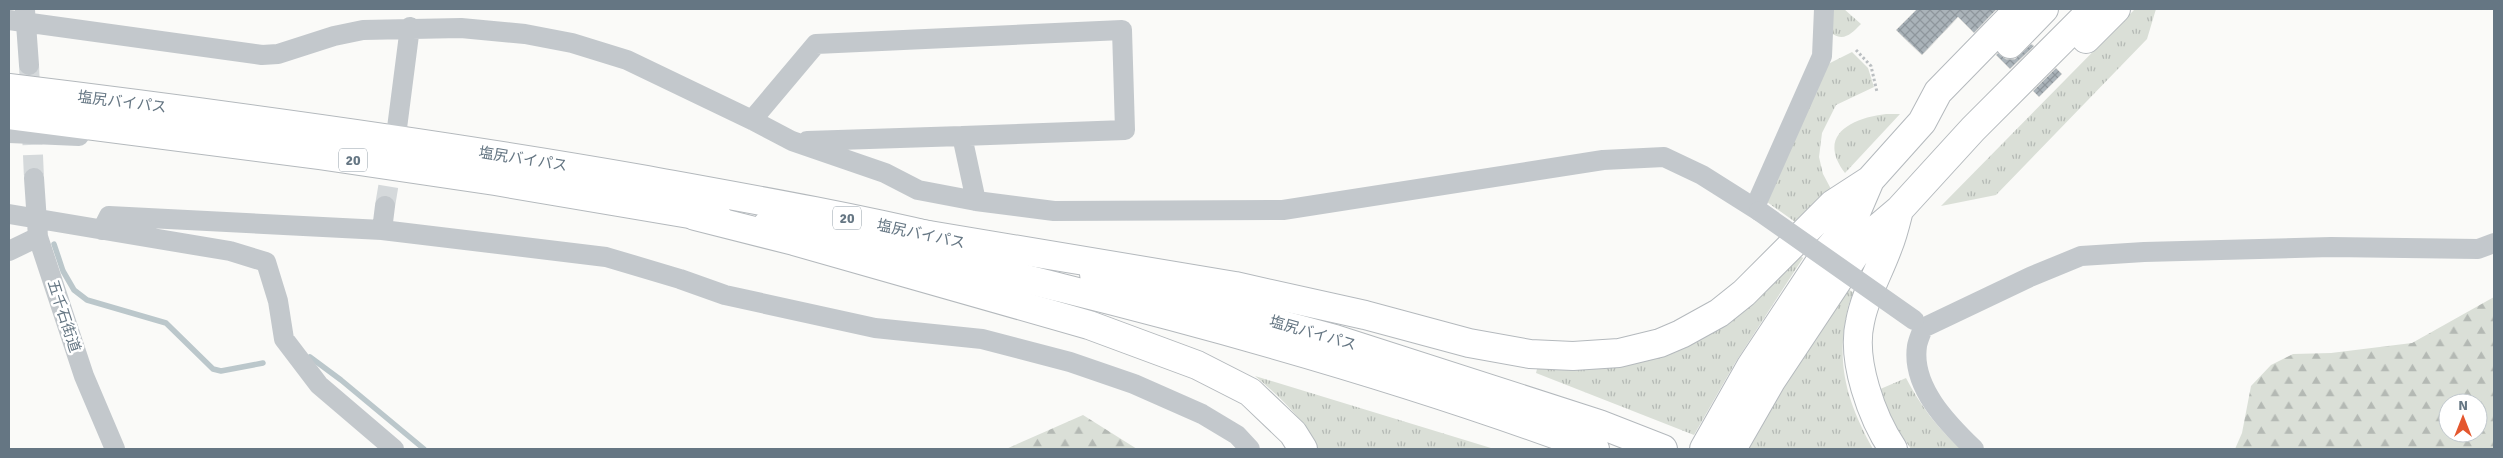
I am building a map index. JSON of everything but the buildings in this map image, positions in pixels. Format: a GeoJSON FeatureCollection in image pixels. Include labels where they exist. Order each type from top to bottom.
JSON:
{"type":"FeatureCollection","features":[{"type":"Feature","properties":{"kind":"highway"},"geometry":{"type":"LineString","coordinates":[[917,233],[1235,286],[1365,315],[1469,343],[1530,354],[1596,356],[1619,353],[1660,343],[1719,313],[1768,271],[1833,204],[1870,180],[1922,122],[1938,92],[2019,9]]}},
{"type":"Feature","properties":{"kind":"highway"},"geometry":{"type":"LineString","coordinates":[[1922,122],[1950,106],[2044,9]]}},
{"type":"Feature","properties":{"kind":"highway"},"geometry":{"type":"LineString","coordinates":[[1954,150],[1961,119],[2071,9]]}},
{"type":"Feature","properties":{"kind":"highway"},"geometry":{"type":"LineString","coordinates":[[1732,449],[1770,381],[1847,263],[1866,238],[1899,210],[1954,150],[2093,9]]}},
{"type":"Feature","properties":{"kind":"highway"},"geometry":{"type":"LineString","coordinates":[[1954,150],[1981,144],[2116,9]]}},
{"type":"Feature","properties":{"kind":"highway","name":"塩尻バイパス"},"geometry":{"type":"LineString","coordinates":[[9,88],[190,110],[450,148],[705,191],[917,233],[1133,283],[1335,339],[1599,424],[1663,449]]}},
{"type":"Feature","properties":{"kind":"highway","name":"塩尻バイパス"},"geometry":{"type":"LineString","coordinates":[[9,115],[229,142],[495,181],[695,216],[807,230],[1128,304],[1333,360],[1518,420],[1595,449]]}},
{"type":"Feature","properties":{"kind":"highway"},"geometry":{"type":"LineString","coordinates":[[1704,449],[1751,366],[1828,251],[1852,222],[1870,180]]}},
{"type":"Feature","properties":{"kind":"highway"},"geometry":{"type":"LineString","coordinates":[[1893,449],[1876,419],[1870,401],[1860,358],[1859,324],[1876,272],[1888,247],[1899,210]]}},
{"type":"Feature","properties":{"kind":"highway"},"geometry":{"type":"LineString","coordinates":[[695,216],[794,241],[1089,325],[1197,364],[1250,392],[1293,433],[1303,449]]}},
{"type":"Feature","properties":{"kind":"street"},"geometry":{"type":"LineString","coordinates":[[1757,209],[1822,56],[1824,9]]}},
{"type":"Feature","properties":{"kind":"street"},"geometry":{"type":"LineString","coordinates":[[29,65],[20,17],[262,55],[278,54],[334,36],[363,30],[410,27],[461,28],[525,34],[572,43],[627,60],[752,120],[792,142],[885,173],[918,190],[976,201],[1054,211],[1283,210],[1602,160],[1664,158],[1702,175],[1757,209],[1918,324]]}},
{"type":"Feature","properties":{"kind":"street"},"geometry":{"type":"LineString","coordinates":[[398,128],[410,27]]}},
{"type":"Feature","properties":{"kind":"street"},"geometry":{"type":"LineString","coordinates":[[752,120],[816,44],[1122,30],[1125,130],[792,142]]}},
{"type":"Feature","properties":{"kind":"street"},"geometry":{"type":"LineString","coordinates":[[9,132],[229,142]]}},
{"type":"Feature","properties":{"kind":"street"},"geometry":{"type":"LineString","coordinates":[[962,136],[976,201]]}},
{"type":"Feature","properties":{"kind":"street","name":"五千石街道"},"geometry":{"type":"LineString","coordinates":[[34,178],[35,217],[38,238],[84,376],[115,449]]}},
{"type":"Feature","properties":{"kind":"street"},"geometry":{"type":"LineString","coordinates":[[382,230],[385,206]]}},
{"type":"Feature","properties":{"kind":"street"},"geometry":{"type":"LineString","coordinates":[[9,214],[230,250],[266,262],[278,300],[284,339],[319,385],[394,449]]}},
{"type":"Feature","properties":{"kind":"street"},"geometry":{"type":"LineString","coordinates":[[102,230],[109,216],[382,230],[606,257],[726,295],[774,306],[876,328],[982,339],[1070,362],[1134,384],[1202,414],[1237,435],[1250,449]]}},
{"type":"Feature","properties":{"kind":"street"},"geometry":{"type":"LineString","coordinates":[[9,251],[38,238]]}},
{"type":"Feature","properties":{"kind":"street"},"geometry":{"type":"LineString","coordinates":[[1918,324],[2080,256],[2322,247],[2478,249],[2494,243]]}},
{"type":"Feature","properties":{"kind":"street"},"geometry":{"type":"LineString","coordinates":[[1918,324],[1919,376],[1943,418],[1974,449]]}},
{"type":"Feature","properties":{"kind":"path"},"geometry":{"type":"LineString","coordinates":[[1856,50],[1871,66],[1877,92]]}},
{"type":"Feature","properties":{"kind":"green space"},"geometry":{"type":"Polygon","coordinates":[[[1831,9],[1844,9],[1861,24],[1847,36],[1836,36],[1831,33],[1831,9]]]}},
{"type":"Feature","properties":{"kind":"green space"},"geometry":{"type":"Polygon","coordinates":[[[2135,9],[2156,9],[2147,39],[1996,195],[1941,206],[2135,9]]]}},
{"type":"Feature","properties":{"kind":"green space"},"geometry":{"type":"Polygon","coordinates":[[[1852,52],[1868,68],[1874,87],[1836,105],[1822,133],[1819,157],[1823,174],[1831,189],[1798,224],[1767,202],[1826,65],[1852,52]]]}},
{"type":"Feature","properties":{"kind":"green space"},"geometry":{"type":"Polygon","coordinates":[[[1900,114],[1845,173],[1837,160],[1834,148],[1836,139],[1850,124],[1873,116],[1900,114]]]}},
{"type":"Feature","properties":{"kind":"green space"},"geometry":{"type":"Polygon","coordinates":[[[1798,255],[1803,258],[1735,363],[1694,435],[1536,373],[1537,369],[1553,366],[1596,367],[1798,255]]]}},
{"type":"Feature","properties":{"kind":"green space"},"geometry":{"type":"Polygon","coordinates":[[[1845,287],[1854,293],[1849,304],[1845,323],[1843,340],[1844,373],[1852,403],[1873,449],[1741,449],[1845,287]]]}},
{"type":"Feature","properties":{"kind":"green space"},"geometry":{"type":"Polygon","coordinates":[[[2494,297],[2494,449],[2235,449],[2242,433],[2251,386],[2271,365],[2293,354],[2331,353],[2412,343],[2494,297]]]}},
{"type":"Feature","properties":{"kind":"green space"},"geometry":{"type":"Polygon","coordinates":[[[1255,376],[1491,449],[1318,449],[1299,418],[1255,376]]]}},
{"type":"Feature","properties":{"kind":"green space"},"geometry":{"type":"Polygon","coordinates":[[[1906,378],[1930,416],[1961,449],[1911,449],[1883,407],[1878,390],[1906,378]]]}},
{"type":"Feature","properties":{"kind":"green space"},"geometry":{"type":"Polygon","coordinates":[[[1083,415],[1137,449],[1006,449],[1083,415]]]}},
{"type":"Feature","properties":{"kind":"waterway"},"geometry":{"type":"LineString","coordinates":[[54,244],[63,271],[74,290],[87,300],[166,323],[213,369],[221,371],[263,363]]}},
{"type":"Feature","properties":{"kind":"waterway"},"geometry":{"type":"LineString","coordinates":[[310,357],[341,380],[424,449]]}},
{"type":"Feature","properties":{"kind":"tunnel"},"geometry":{"type":"LineString","coordinates":[[29,65],[34,178]]}},
{"type":"Feature","properties":{"kind":"tunnel"},"geometry":{"type":"LineString","coordinates":[[385,206],[394,152]]}}]}
